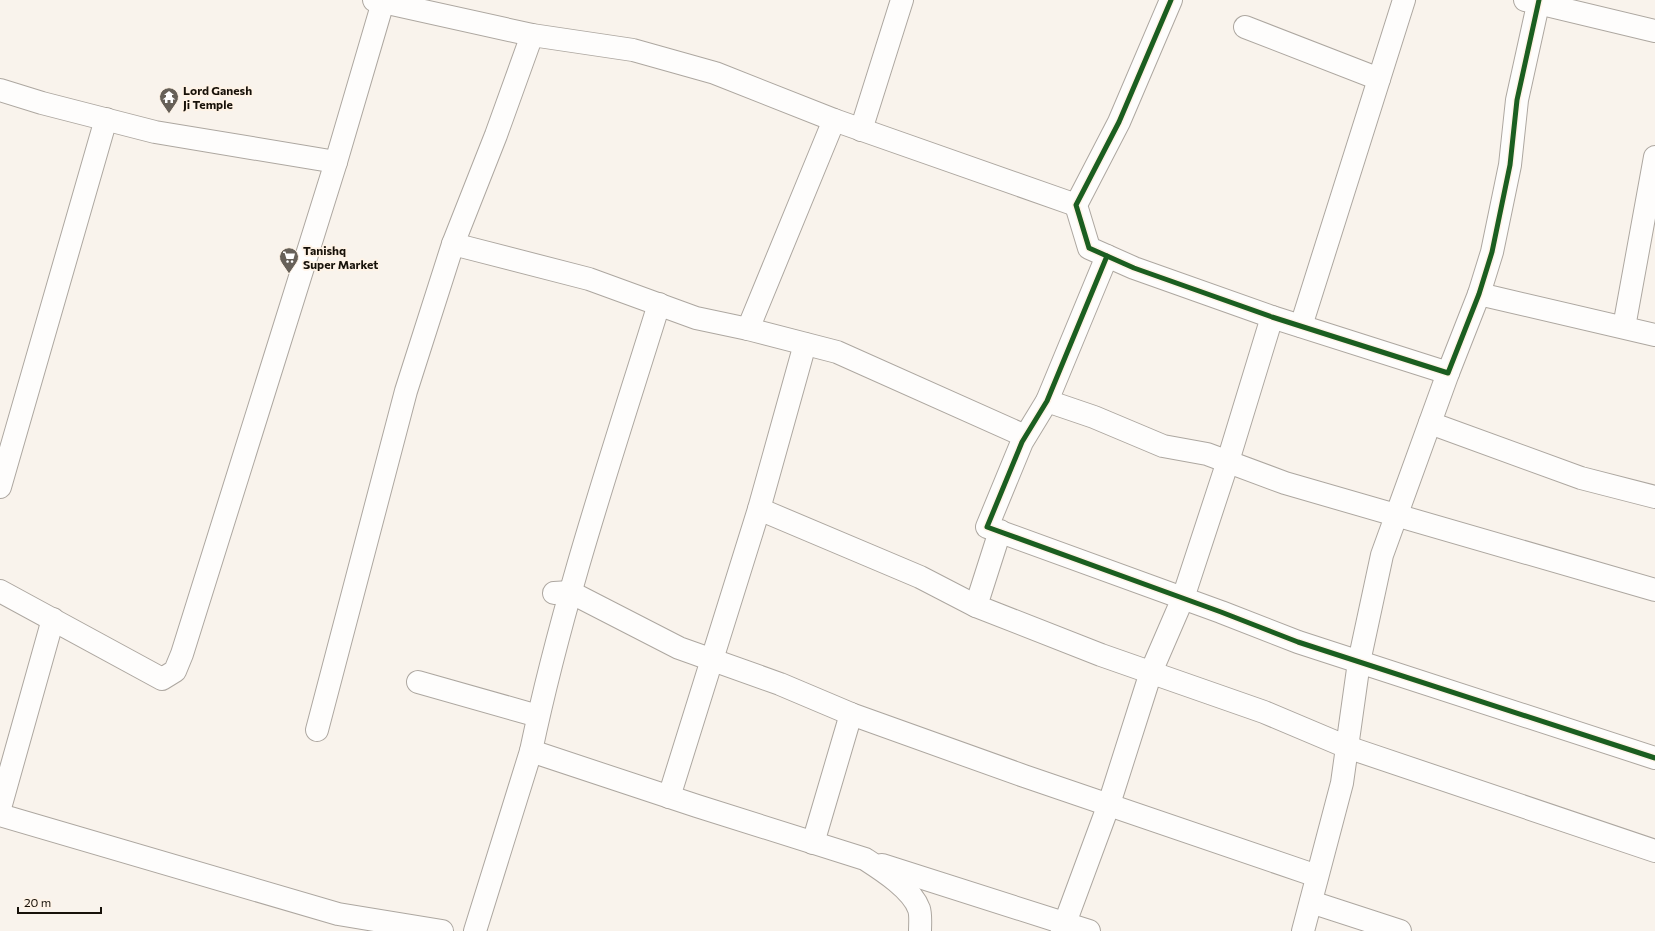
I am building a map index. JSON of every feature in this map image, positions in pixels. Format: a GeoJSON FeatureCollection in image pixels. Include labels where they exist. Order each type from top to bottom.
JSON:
{"type":"FeatureCollection","features":[{"type":"Feature","properties":{"kind":"street"},"geometry":{"type":"LineString","coordinates":[[861,130],[902,0]]}},
{"type":"Feature","properties":{"kind":"street"},"geometry":{"type":"LineString","coordinates":[[1171,0],[1118,122],[1076,205],[1089,248],[1134,268],[1272,317],[1448,373]]}},
{"type":"Feature","properties":{"kind":"street"},"geometry":{"type":"LineString","coordinates":[[1301,326],[1404,0]]}},
{"type":"Feature","properties":{"kind":"street"},"geometry":{"type":"LineString","coordinates":[[0,592],[53,619],[162,679],[175,671],[182,654],[336,162],[378,1],[448,8],[532,35],[633,50],[715,73],[861,130],[1076,205]]}},
{"type":"Feature","properties":{"kind":"street"},"geometry":{"type":"LineString","coordinates":[[1303,931],[1342,783],[1359,662],[1382,555],[1448,373],[1479,294],[1492,252],[1510,164],[1517,100],[1534,1],[1655,31]]}},
{"type":"Feature","properties":{"kind":"street"},"geometry":{"type":"LineString","coordinates":[[1245,27],[1379,79]]}},
{"type":"Feature","properties":{"kind":"street"},"geometry":{"type":"LineString","coordinates":[[317,730],[406,391],[453,244],[496,135],[532,35]]}},
{"type":"Feature","properties":{"kind":"street"},"geometry":{"type":"LineString","coordinates":[[0,90],[42,103],[155,132],[336,162]]}},
{"type":"Feature","properties":{"kind":"street"},"geometry":{"type":"LineString","coordinates":[[0,487],[106,119]]}},
{"type":"Feature","properties":{"kind":"street"},"geometry":{"type":"LineString","coordinates":[[748,329],[834,120]]}},
{"type":"Feature","properties":{"kind":"street"},"geometry":{"type":"LineString","coordinates":[[1624,328],[1655,157]]}},
{"type":"Feature","properties":{"kind":"street"},"geometry":{"type":"LineString","coordinates":[[453,244],[589,278],[696,318],[748,329],[837,352],[1025,436]]}},
{"type":"Feature","properties":{"kind":"street"},"geometry":{"type":"LineString","coordinates":[[1107,256],[1047,401],[1025,436],[987,526],[1298,642],[1655,758]]}},
{"type":"Feature","properties":{"kind":"street"},"geometry":{"type":"LineString","coordinates":[[1479,294],[1655,335]]}},
{"type":"Feature","properties":{"kind":"street"},"geometry":{"type":"LineString","coordinates":[[475,931],[531,751],[562,592],[659,304]]}},
{"type":"Feature","properties":{"kind":"street"},"geometry":{"type":"LineString","coordinates":[[1063,927],[1109,804],[1151,672],[1183,598],[1228,461],[1272,317]]}},
{"type":"Feature","properties":{"kind":"street"},"geometry":{"type":"LineString","coordinates":[[669,797],[758,509],[805,344]]}},
{"type":"Feature","properties":{"kind":"street"},"geometry":{"type":"LineString","coordinates":[[1047,401],[1094,417],[1163,446],[1207,454],[1285,483],[1655,590]]}},
{"type":"Feature","properties":{"kind":"street"},"geometry":{"type":"LineString","coordinates":[[1430,423],[1581,478],[1655,497]]}},
{"type":"Feature","properties":{"kind":"street"},"geometry":{"type":"LineString","coordinates":[[758,509],[920,577],[976,606],[1101,655],[1264,712],[1347,747],[1655,851]]}},
{"type":"Feature","properties":{"kind":"street"},"geometry":{"type":"LineString","coordinates":[[976,606],[1000,531]]}},
{"type":"Feature","properties":{"kind":"street"},"geometry":{"type":"LineString","coordinates":[[562,592],[679,648],[780,684],[851,714],[1317,876]]}},
{"type":"Feature","properties":{"kind":"street"},"geometry":{"type":"LineString","coordinates":[[0,808],[53,619]]}},
{"type":"Feature","properties":{"kind":"street"},"geometry":{"type":"LineString","coordinates":[[418,682],[538,716]]}},
{"type":"Feature","properties":{"kind":"street"},"geometry":{"type":"LineString","coordinates":[[813,843],[851,714]]}},
{"type":"Feature","properties":{"kind":"street"},"geometry":{"type":"LineString","coordinates":[[531,751],[669,797],[865,859],[1063,927],[1089,931]]}},
{"type":"Feature","properties":{"kind":"street"},"geometry":{"type":"LineString","coordinates":[[0,815],[338,914],[442,931]]}},
{"type":"Feature","properties":{"kind":"street"},"geometry":{"type":"LineString","coordinates":[[865,859],[887,873],[907,891],[920,910],[920,931]]}},
{"type":"Feature","properties":{"kind":"street"},"geometry":{"type":"LineString","coordinates":[[1311,902],[1400,931]]}},
{"type":"Feature","properties":{"kind":"cycle path"},"geometry":{"type":"LineString","coordinates":[[1171,0],[1119,122],[1076,205],[1089,248],[1134,268],[1272,317],[1448,373],[1479,294],[1492,252],[1510,165],[1517,100],[1539,0]]}},
{"type":"Feature","properties":{"kind":"cycle path"},"geometry":{"type":"LineString","coordinates":[[1107,256],[1047,401],[1022,442],[987,527],[1221,612],[1298,642],[1655,758]]}},
{"type":"Feature","properties":{"kind":"place","name":"Lord Ganesh Ji Temple"},"geometry":{"type":"Point","coordinates":[169,114]}},
{"type":"Feature","properties":{"kind":"place","name":"Tanishq Super Market"},"geometry":{"type":"Point","coordinates":[289,274]}}]}
